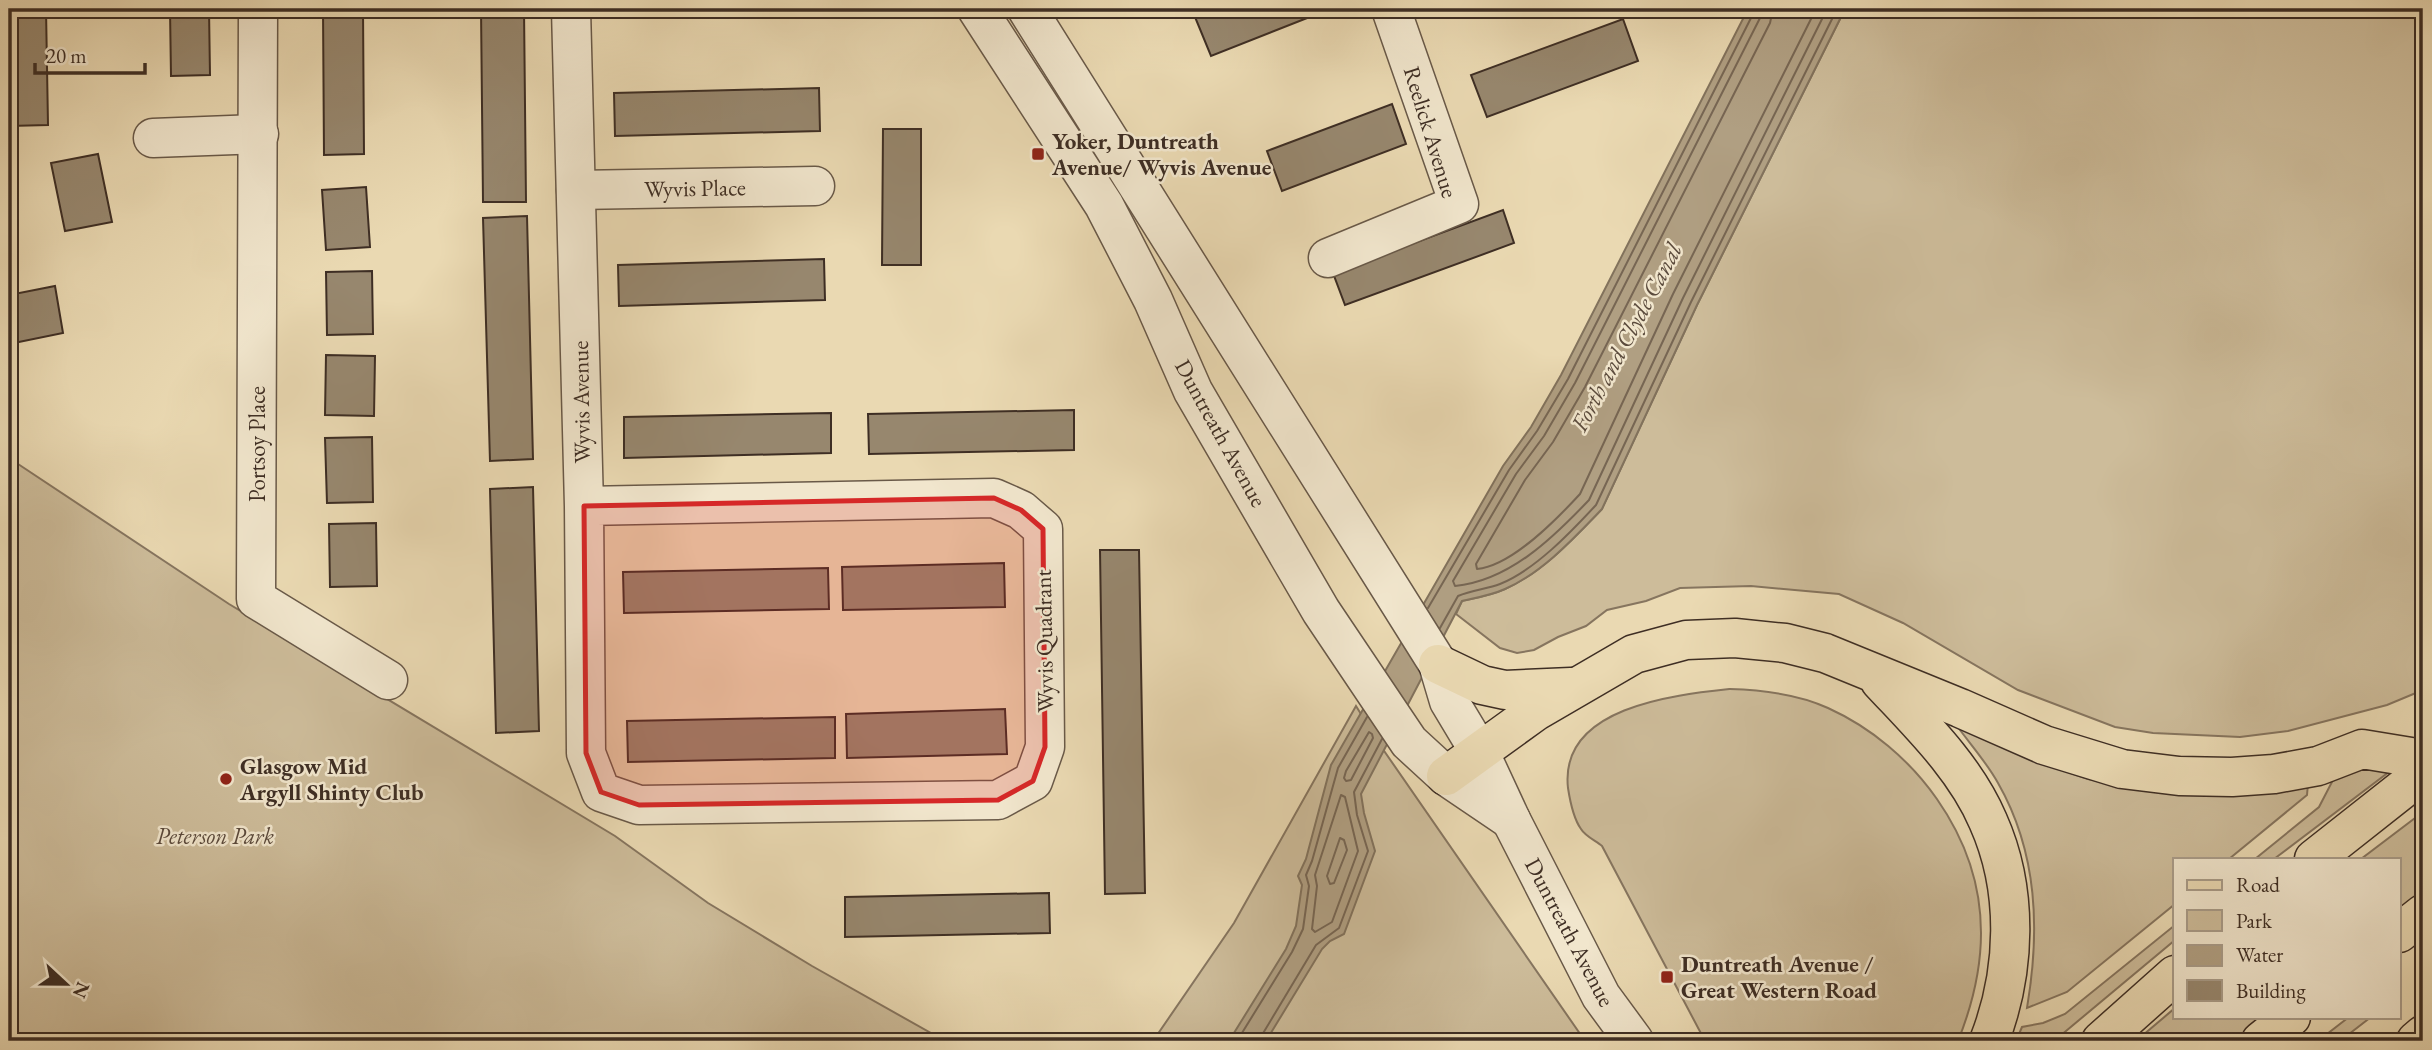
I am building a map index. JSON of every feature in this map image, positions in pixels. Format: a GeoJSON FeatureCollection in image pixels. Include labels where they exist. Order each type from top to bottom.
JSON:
{"type":"FeatureCollection","features":[{"type":"Feature","properties":{"kind":"main road"},"geometry":{"type":"LineString","coordinates":[[1446,776],[1536,711],[1634,654],[1686,640],[1735,638],[1798,646],[1825,653],[2044,745],[2122,769],[2179,776],[2232,777],[2274,774],[2318,766],[2362,749],[2423,759]]}},
{"type":"Feature","properties":{"kind":"main road"},"geometry":{"type":"LineString","coordinates":[[1438,664],[1482,685],[1505,690],[1577,687]]}},
{"type":"Feature","properties":{"kind":"main road"},"geometry":{"type":"LineString","coordinates":[[1873,673],[1932,738],[1969,786],[1988,820],[2002,862],[2010,913],[2009,963],[2005,993],[1989,1041]]}},
{"type":"Feature","properties":{"kind":"main road"},"geometry":{"type":"LineString","coordinates":[[2316,858],[2423,774]]}},
{"type":"Feature","properties":{"kind":"main road"},"geometry":{"type":"LineString","coordinates":[[2400,932],[2423,914]]}},
{"type":"Feature","properties":{"kind":"main road"},"geometry":{"type":"LineString","coordinates":[[2101,1041],[2173,977]]}},
{"type":"Feature","properties":{"kind":"main road"},"geometry":{"type":"LineString","coordinates":[[2261,1041],[2290,1018]]}},
{"type":"Feature","properties":{"kind":"main road"},"geometry":{"type":"LineString","coordinates":[[2416,1041],[2423,1035]]}},
{"type":"Feature","properties":{"kind":"street","name":"Portsoy Place"},"geometry":{"type":"LineString","coordinates":[[258,9],[256,599],[388,680]]}},
{"type":"Feature","properties":{"kind":"street","name":"Wyvis Avenue"},"geometry":{"type":"LineString","coordinates":[[571,9],[584,506],[586,753],[601,792]]}},
{"type":"Feature","properties":{"kind":"street","name":"Duntreath Avenue"},"geometry":{"type":"LineString","coordinates":[[976,9],[1104,205],[1153,300],[1193,391],[1321,611],[1409,742],[1446,776],[1511,820]]}},
{"type":"Feature","properties":{"kind":"street","name":"Duntreath Avenue"},"geometry":{"type":"LineString","coordinates":[[1027,9],[1438,664],[1449,701],[1479,751],[1511,820],[1601,996],[1634,1041]]}},
{"type":"Feature","properties":{"kind":"street","name":"Reelick Avenue"},"geometry":{"type":"LineString","coordinates":[[1328,258],[1459,204],[1391,9]]}},
{"type":"Feature","properties":{"kind":"street"},"geometry":{"type":"LineString","coordinates":[[153,138],[259,134]]}},
{"type":"Feature","properties":{"kind":"street","name":"Wyvis Place"},"geometry":{"type":"LineString","coordinates":[[576,190],[814,186]]}},
{"type":"Feature","properties":{"kind":"street","name":"Wyvis Quadrant"},"geometry":{"type":"LineString","coordinates":[[584,506],[994,498],[1021,510],[1043,528],[1045,747],[1033,782],[998,800],[639,805],[601,792]]}},
{"type":"Feature","properties":{"kind":"highlighted area"},"geometry":{"type":"Polygon","coordinates":[[[994,498],[1021,510],[1043,529],[1045,747],[1033,781],[998,800],[639,805],[601,792],[586,753],[584,506],[994,498]]]}},
{"type":"Feature","properties":{"kind":"green space"},"geometry":{"type":"Polygon","coordinates":[[[1845,9],[2423,9],[2423,690],[2387,705],[2288,731],[2240,737],[2153,733],[2115,727],[2018,690],[1903,623],[1839,594],[1751,586],[1680,588],[1646,601],[1607,610],[1586,626],[1534,650],[1517,653],[1500,648],[1456,614],[1462,601],[1500,591],[1532,574],[1557,554],[1602,509],[1697,305],[1845,9]]]}},
{"type":"Feature","properties":{"kind":"green space","name":"Peterson Park"},"geometry":{"type":"Polygon","coordinates":[[[9,458],[229,604],[615,836],[708,903],[812,966],[945,1041],[9,1041],[9,458]]]}},
{"type":"Feature","properties":{"kind":"green space"},"geometry":{"type":"Polygon","coordinates":[[[1730,689],[1780,694],[1805,699],[1828,708],[1859,725],[1888,746],[1914,771],[1937,799],[1955,829],[1969,862],[1978,897],[1981,933],[1979,961],[1968,1015],[1958,1041],[1705,1041],[1602,846],[1585,834],[1578,825],[1568,788],[1570,761],[1582,739],[1601,723],[1625,710],[1652,702],[1730,689]]]}},
{"type":"Feature","properties":{"kind":"green space"},"geometry":{"type":"Polygon","coordinates":[[[1356,706],[1380,745],[1585,1041],[1153,1041],[1234,923],[1356,706]]]}},
{"type":"Feature","properties":{"kind":"green space"},"geometry":{"type":"Polygon","coordinates":[[[1957,726],[2039,762],[2088,779],[2127,787],[2308,783],[2307,795],[2230,858],[2173,858],[2173,906],[2067,992],[2027,1008],[2034,950],[2028,865],[2011,810],[1984,761],[1957,726]]]}},
{"type":"Feature","properties":{"kind":"green space"},"geometry":{"type":"Polygon","coordinates":[[[2410,756],[2275,858],[2256,858],[2319,807],[2335,776],[2410,756]]]}},
{"type":"Feature","properties":{"kind":"green space"},"geometry":{"type":"Polygon","coordinates":[[[2423,812],[2423,894],[2400,912],[2400,858],[2362,858],[2423,812]]]}},
{"type":"Feature","properties":{"kind":"green space"},"geometry":{"type":"Polygon","coordinates":[[[2173,927],[2173,942],[2054,1041],[2016,1041],[2022,1027],[2043,1023],[2065,1014],[2173,927]]]}},
{"type":"Feature","properties":{"kind":"green space"},"geometry":{"type":"Polygon","coordinates":[[[2173,1010],[2173,1018],[2262,1018],[2234,1041],[2136,1041],[2173,1010]]]}},
{"type":"Feature","properties":{"kind":"green space"},"geometry":{"type":"Polygon","coordinates":[[[2348,1018],[2370,1018],[2340,1041],[2318,1041],[2348,1018]]]}},
{"type":"Feature","properties":{"kind":"water","name":"Forth and Clyde Canal"},"geometry":{"type":"Polygon","coordinates":[[[1748,9],[1845,9],[1697,305],[1602,509],[1557,554],[1532,574],[1500,591],[1462,601],[1361,794],[1375,851],[1344,934],[1330,941],[1322,949],[1266,1041],[1229,1041],[1286,949],[1296,926],[1302,885],[1298,876],[1306,859],[1331,765],[1503,466],[1531,427],[1561,375],[1748,9]]]}},
{"type":"Feature","properties":{"kind":"building"},"geometry":{"type":"Polygon","coordinates":[[[9,9],[46,9],[48,125],[9,126],[9,9]]]}},
{"type":"Feature","properties":{"kind":"building"},"geometry":{"type":"Polygon","coordinates":[[[170,9],[209,9],[210,75],[171,76],[170,9]]]}},
{"type":"Feature","properties":{"kind":"building"},"geometry":{"type":"Polygon","coordinates":[[[323,9],[363,9],[364,154],[324,155],[323,9]]]}},
{"type":"Feature","properties":{"kind":"building"},"geometry":{"type":"Polygon","coordinates":[[[481,9],[524,9],[526,202],[483,202],[481,9]]]}},
{"type":"Feature","properties":{"kind":"building"},"geometry":{"type":"Polygon","coordinates":[[[1216,9],[1330,9],[1211,56],[1195,17],[1216,9]]]}},
{"type":"Feature","properties":{"kind":"building"},"geometry":{"type":"Polygon","coordinates":[[[1623,19],[1638,61],[1487,117],[1471,75],[1623,19]]]}},
{"type":"Feature","properties":{"kind":"building"},"geometry":{"type":"Polygon","coordinates":[[[819,88],[820,131],[615,136],[614,93],[819,88]]]}},
{"type":"Feature","properties":{"kind":"building"},"geometry":{"type":"Polygon","coordinates":[[[1392,104],[1406,144],[1282,191],[1267,151],[1392,104]]]}},
{"type":"Feature","properties":{"kind":"building"},"geometry":{"type":"Polygon","coordinates":[[[883,129],[921,129],[921,265],[882,265],[883,129]]]}},
{"type":"Feature","properties":{"kind":"building"},"geometry":{"type":"Polygon","coordinates":[[[98,154],[112,222],[65,231],[51,163],[98,154]]]}},
{"type":"Feature","properties":{"kind":"building"},"geometry":{"type":"Polygon","coordinates":[[[366,187],[370,247],[326,250],[322,190],[366,187]]]}},
{"type":"Feature","properties":{"kind":"building"},"geometry":{"type":"Polygon","coordinates":[[[1503,210],[1514,243],[1345,305],[1333,273],[1503,210]]]}},
{"type":"Feature","properties":{"kind":"building"},"geometry":{"type":"Polygon","coordinates":[[[527,216],[533,459],[490,461],[483,218],[527,216]]]}},
{"type":"Feature","properties":{"kind":"building"},"geometry":{"type":"Polygon","coordinates":[[[824,259],[825,300],[619,306],[618,265],[824,259]]]}},
{"type":"Feature","properties":{"kind":"building"},"geometry":{"type":"Polygon","coordinates":[[[372,271],[373,334],[327,335],[326,272],[372,271]]]}},
{"type":"Feature","properties":{"kind":"building"},"geometry":{"type":"Polygon","coordinates":[[[55,286],[63,333],[9,344],[9,295],[55,286]]]}},
{"type":"Feature","properties":{"kind":"building"},"geometry":{"type":"Polygon","coordinates":[[[326,355],[375,356],[374,416],[325,415],[326,355]]]}},
{"type":"Feature","properties":{"kind":"building"},"geometry":{"type":"Polygon","coordinates":[[[1074,410],[1074,450],[869,454],[868,414],[1074,410]]]}},
{"type":"Feature","properties":{"kind":"building"},"geometry":{"type":"Polygon","coordinates":[[[831,413],[831,453],[624,458],[624,417],[831,413]]]}},
{"type":"Feature","properties":{"kind":"building"},"geometry":{"type":"Polygon","coordinates":[[[372,437],[373,502],[327,503],[325,438],[372,437]]]}},
{"type":"Feature","properties":{"kind":"building"},"geometry":{"type":"Polygon","coordinates":[[[533,487],[539,731],[496,733],[490,489],[533,487]]]}},
{"type":"Feature","properties":{"kind":"building"},"geometry":{"type":"Polygon","coordinates":[[[376,523],[377,586],[330,587],[329,524],[376,523]]]}},
{"type":"Feature","properties":{"kind":"building"},"geometry":{"type":"Polygon","coordinates":[[[1100,550],[1139,550],[1145,893],[1105,894],[1100,550]]]}},
{"type":"Feature","properties":{"kind":"building"},"geometry":{"type":"Polygon","coordinates":[[[1004,563],[1005,607],[843,610],[842,567],[1004,563]]]}},
{"type":"Feature","properties":{"kind":"building"},"geometry":{"type":"Polygon","coordinates":[[[828,568],[829,609],[624,613],[623,572],[828,568]]]}},
{"type":"Feature","properties":{"kind":"building"},"geometry":{"type":"Polygon","coordinates":[[[1005,709],[1007,754],[847,758],[846,714],[1005,709]]]}},
{"type":"Feature","properties":{"kind":"building"},"geometry":{"type":"Polygon","coordinates":[[[835,717],[835,758],[628,762],[627,721],[835,717]]]}},
{"type":"Feature","properties":{"kind":"building"},"geometry":{"type":"Polygon","coordinates":[[[1049,893],[1050,933],[845,937],[845,897],[1049,893]]]}},
{"type":"Feature","properties":{"kind":"place","name":"Yoker, Duntreath Avenue/ Wyvis Avenue"},"geometry":{"type":"Point","coordinates":[1038,154]}},
{"type":"Feature","properties":{"kind":"place","name":"Glasgow Mid Argyll Shinty Club"},"geometry":{"type":"Point","coordinates":[226,779]}},
{"type":"Feature","properties":{"kind":"place","name":"Duntreath Avenue / Great Western Road"},"geometry":{"type":"Point","coordinates":[1667,977]}}]}
